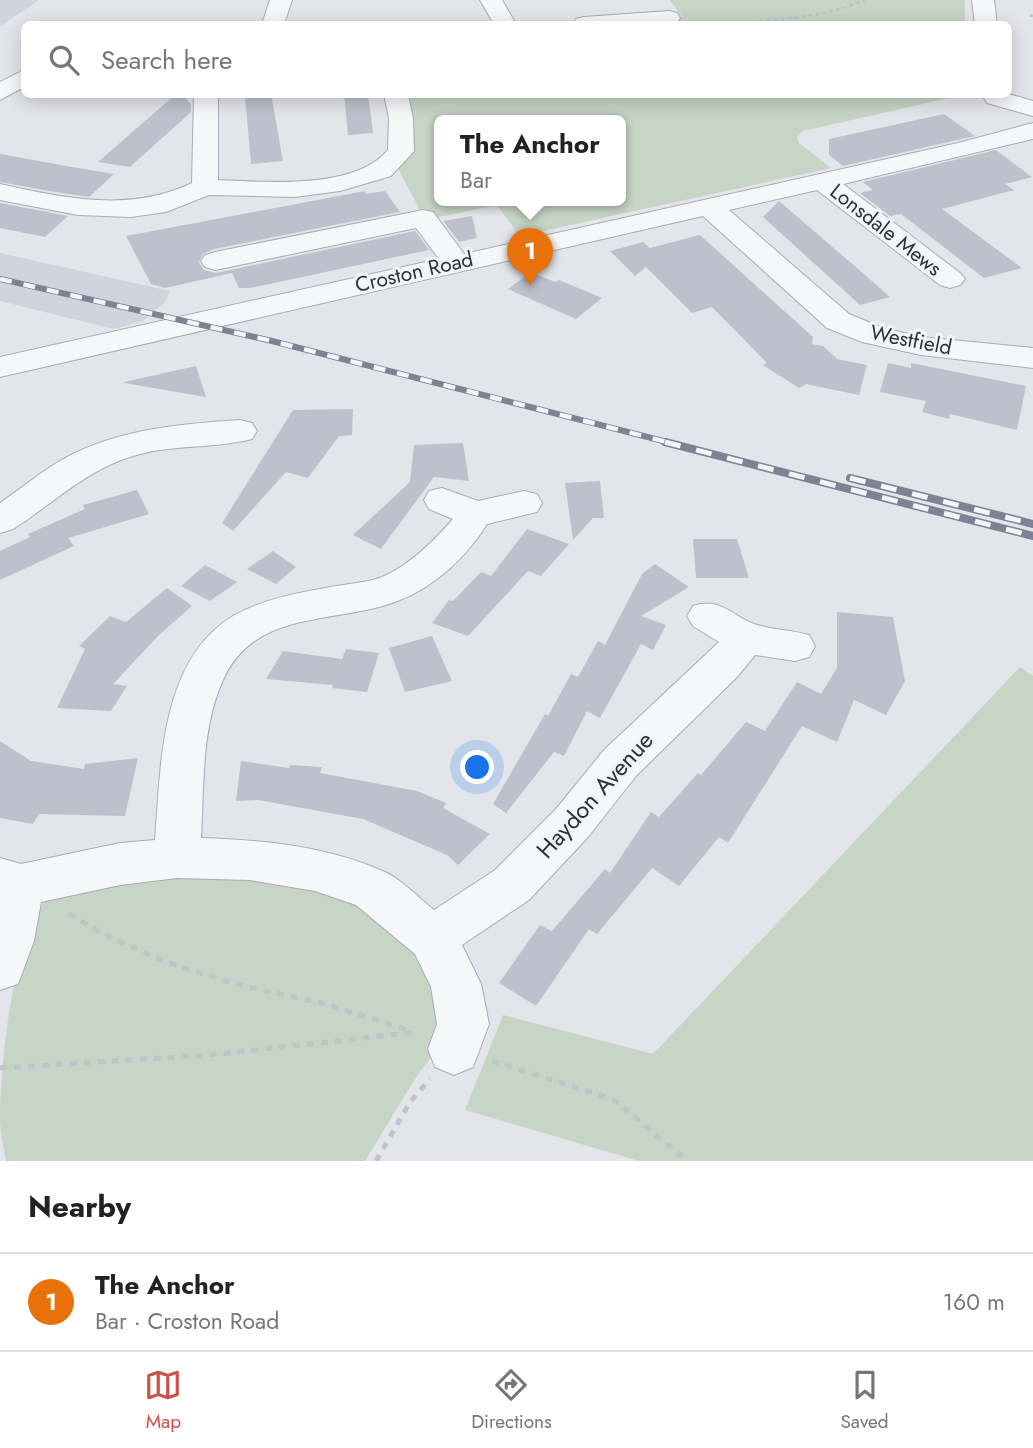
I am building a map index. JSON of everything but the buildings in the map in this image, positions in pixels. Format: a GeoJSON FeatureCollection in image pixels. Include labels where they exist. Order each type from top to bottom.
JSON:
{"type":"FeatureCollection","features":[{"type":"Feature","properties":{"kind":"street"},"geometry":{"type":"LineString","coordinates":[[273,21],[281,0]]}},
{"type":"Feature","properties":{"kind":"street"},"geometry":{"type":"LineString","coordinates":[[491,0],[503,21]]}},
{"type":"Feature","properties":{"kind":"street"},"geometry":{"type":"LineString","coordinates":[[983,0],[986,21]]}},
{"type":"Feature","properties":{"kind":"street"},"geometry":{"type":"LineString","coordinates":[[626,21],[669,18]]}},
{"type":"Feature","properties":{"kind":"street"},"geometry":{"type":"LineString","coordinates":[[0,93],[21,79]]}},
{"type":"Feature","properties":{"kind":"street"},"geometry":{"type":"LineString","coordinates":[[1012,92],[1033,87]]}},
{"type":"Feature","properties":{"kind":"street"},"geometry":{"type":"LineString","coordinates":[[205,98],[205,187]]}},
{"type":"Feature","properties":{"kind":"street"},"geometry":{"type":"LineString","coordinates":[[0,192],[107,211],[163,204],[192,195],[205,187],[275,191],[345,181],[384,169],[401,151],[398,98]]}},
{"type":"Feature","properties":{"kind":"street"},"geometry":{"type":"LineString","coordinates":[[1010,98],[1033,109]]}},
{"type":"Feature","properties":{"kind":"street","name":"Croston Road"},"geometry":{"type":"LineString","coordinates":[[0,367],[1033,131]]}},
{"type":"Feature","properties":{"kind":"street","name":"Lonsdale Mews"},"geometry":{"type":"LineString","coordinates":[[822,181],[950,279]]}},
{"type":"Feature","properties":{"kind":"street","name":"Westfield"},"geometry":{"type":"LineString","coordinates":[[709,206],[838,321],[873,335],[921,346],[1033,358]]}},
{"type":"Feature","properties":{"kind":"street"},"geometry":{"type":"LineString","coordinates":[[215,261],[423,218],[456,263]]}},
{"type":"Feature","properties":{"kind":"street"},"geometry":{"type":"LineString","coordinates":[[0,520],[79,466],[111,451],[192,422],[240,431]]}},
{"type":"Feature","properties":{"kind":"street"},"geometry":{"type":"LineString","coordinates":[[177,858],[191,719],[203,676],[227,639],[271,613],[386,591],[418,573],[466,529],[458,507],[524,503]]}},
{"type":"Feature","properties":{"kind":"street"},"geometry":{"type":"LineString","coordinates":[[707,616],[746,638],[795,646]]}},
{"type":"Feature","properties":{"kind":"street","name":"Haydon Avenue"},"geometry":{"type":"LineString","coordinates":[[432,938],[512,886],[572,823],[620,763],[723,665],[746,638]]}},
{"type":"Feature","properties":{"kind":"street"},"geometry":{"type":"LineString","coordinates":[[0,967],[9,941],[11,882],[120,864],[177,858],[250,860],[315,870],[372,889],[432,938],[456,984],[444,1035]]}},
{"type":"Feature","properties":{"kind":"path"},"geometry":{"type":"LineString","coordinates":[[744,21],[838,11],[865,0]]}},
{"type":"Feature","properties":{"kind":"path"},"geometry":{"type":"LineString","coordinates":[[11,882],[105,935],[166,962],[236,984],[444,1035],[613,1100],[687,1161]]}},
{"type":"Feature","properties":{"kind":"path"},"geometry":{"type":"LineString","coordinates":[[0,1068],[210,1055],[444,1035]]}},
{"type":"Feature","properties":{"kind":"path"},"geometry":{"type":"LineString","coordinates":[[376,1161],[444,1035]]}},
{"type":"Feature","properties":{"kind":"shaded area"},"geometry":{"type":"Polygon","coordinates":[[[0,0],[39,0],[0,26],[0,0]]]}},
{"type":"Feature","properties":{"kind":"shaded area"},"geometry":{"type":"Polygon","coordinates":[[[0,253],[170,291],[165,302],[143,321],[114,329],[0,301],[0,253]]]}},
{"type":"Feature","properties":{"kind":"green space"},"geometry":{"type":"Polygon","coordinates":[[[670,0],[965,0],[965,21],[626,21],[682,17],[670,0]]]}},
{"type":"Feature","properties":{"kind":"green space"},"geometry":{"type":"Polygon","coordinates":[[[404,98],[950,98],[803,131],[797,137],[799,143],[831,168],[520,236],[498,206],[626,206],[626,115],[434,115],[434,206],[492,206],[425,220],[397,166],[404,98]]]}},
{"type":"Feature","properties":{"kind":"green space"},"geometry":{"type":"Polygon","coordinates":[[[1020,667],[1033,676],[1033,1161],[639,1161],[465,1110],[503,1015],[653,1054],[1020,667]]]}},
{"type":"Feature","properties":{"kind":"green space"},"geometry":{"type":"Polygon","coordinates":[[[232,873],[306,881],[366,904],[422,960],[435,983],[441,1043],[415,1079],[365,1161],[6,1161],[0,1123],[11,1000],[28,936],[40,909],[54,889],[232,873]]]}},
{"type":"Feature","properties":{"kind":"railway"},"geometry":{"type":"LineString","coordinates":[[0,279],[272,341],[671,443]]}},
{"type":"Feature","properties":{"kind":"railway"},"geometry":{"type":"LineString","coordinates":[[665,442],[1033,536]]}},
{"type":"Feature","properties":{"kind":"railway"},"geometry":{"type":"LineString","coordinates":[[850,478],[1033,524]]}},
{"type":"Feature","properties":{"kind":"place","name":"The Anchor"},"geometry":{"type":"Point","coordinates":[530,286]}}]}
